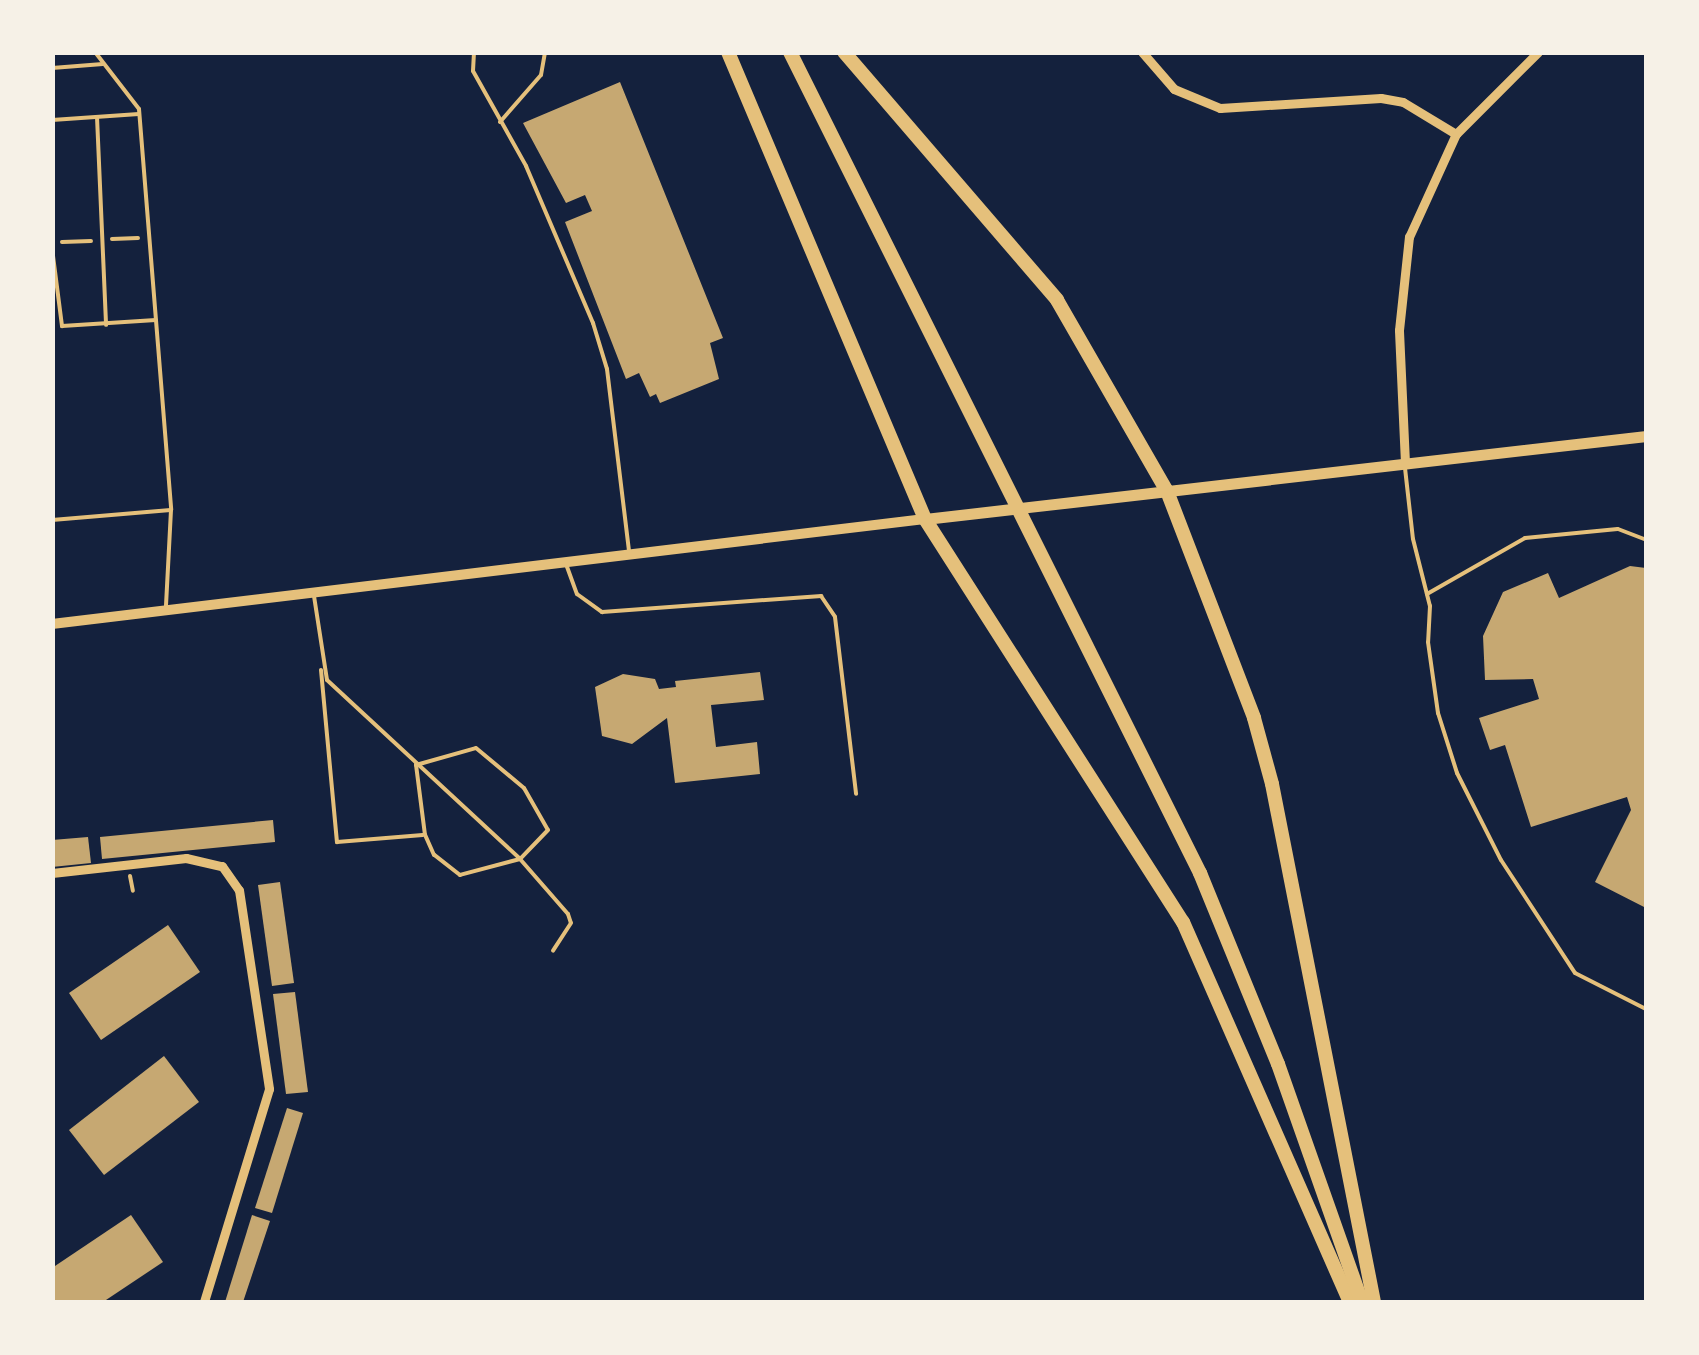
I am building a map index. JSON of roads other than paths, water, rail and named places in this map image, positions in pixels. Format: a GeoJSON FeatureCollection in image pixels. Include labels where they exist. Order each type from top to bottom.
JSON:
{"type":"FeatureCollection","features":[{"type":"Feature","properties":{"kind":"highway"},"geometry":{"type":"LineString","coordinates":[[728,52],[925,519],[1183,922],[1350,1302]]}},
{"type":"Feature","properties":{"kind":"highway"},"geometry":{"type":"LineString","coordinates":[[790,52],[1200,873],[1291,1097],[1362,1302]]}},
{"type":"Feature","properties":{"kind":"highway"},"geometry":{"type":"LineString","coordinates":[[844,52],[1057,300],[1093,353],[1167,491],[1254,718],[1272,784],[1374,1302]]}},
{"type":"Feature","properties":{"kind":"main road"},"geometry":{"type":"LineString","coordinates":[[925,519],[1646,436]]}},
{"type":"Feature","properties":{"kind":"street"},"geometry":{"type":"LineString","coordinates":[[1142,52],[1174,90],[1197,102],[1242,110],[1381,98],[1403,102],[1456,134]]}},
{"type":"Feature","properties":{"kind":"street"},"geometry":{"type":"LineString","coordinates":[[1404,462],[1400,290],[1408,237],[1456,134],[1538,52]]}},
{"type":"Feature","properties":{"kind":"street"},"geometry":{"type":"LineString","coordinates":[[52,624],[925,519]]}},
{"type":"Feature","properties":{"kind":"street"},"geometry":{"type":"LineString","coordinates":[[52,874],[186,858],[222,866],[239,890],[269,1089],[204,1302]]}},
{"type":"Feature","properties":{"kind":"lane"},"geometry":{"type":"LineString","coordinates":[[96,52],[140,114],[171,510],[166,610]]}},
{"type":"Feature","properties":{"kind":"lane"},"geometry":{"type":"LineString","coordinates":[[474,52],[473,72],[526,166],[602,354],[629,552]]}},
{"type":"Feature","properties":{"kind":"lane"},"geometry":{"type":"LineString","coordinates":[[500,122],[540,75],[545,52]]}},
{"type":"Feature","properties":{"kind":"lane"},"geometry":{"type":"LineString","coordinates":[[52,68],[104,64]]}},
{"type":"Feature","properties":{"kind":"lane"},"geometry":{"type":"LineString","coordinates":[[52,120],[140,114]]}},
{"type":"Feature","properties":{"kind":"lane"},"geometry":{"type":"LineString","coordinates":[[97,117],[106,325]]}},
{"type":"Feature","properties":{"kind":"lane"},"geometry":{"type":"LineString","coordinates":[[52,248],[62,326],[156,320]]}},
{"type":"Feature","properties":{"kind":"lane"},"geometry":{"type":"LineString","coordinates":[[1404,462],[1427,594],[1438,713],[1457,774],[1501,860],[1574,973],[1646,1008]]}},
{"type":"Feature","properties":{"kind":"lane"},"geometry":{"type":"LineString","coordinates":[[52,520],[171,510]]}},
{"type":"Feature","properties":{"kind":"lane"},"geometry":{"type":"LineString","coordinates":[[1427,594],[1525,538],[1618,529],[1646,540]]}},
{"type":"Feature","properties":{"kind":"lane"},"geometry":{"type":"LineString","coordinates":[[564,560],[577,594],[602,612],[821,596],[836,617],[856,794]]}},
{"type":"Feature","properties":{"kind":"lane"},"geometry":{"type":"LineString","coordinates":[[314,592],[336,842],[425,835]]}},
{"type":"Feature","properties":{"kind":"lane"},"geometry":{"type":"LineString","coordinates":[[321,665],[335,691],[520,860],[568,914],[571,923],[553,952]]}},
{"type":"Feature","properties":{"kind":"lane"},"geometry":{"type":"LineString","coordinates":[[476,748],[499,765],[546,817],[542,843],[520,860],[460,874],[434,854],[425,835],[416,765],[476,748]]}}]}
